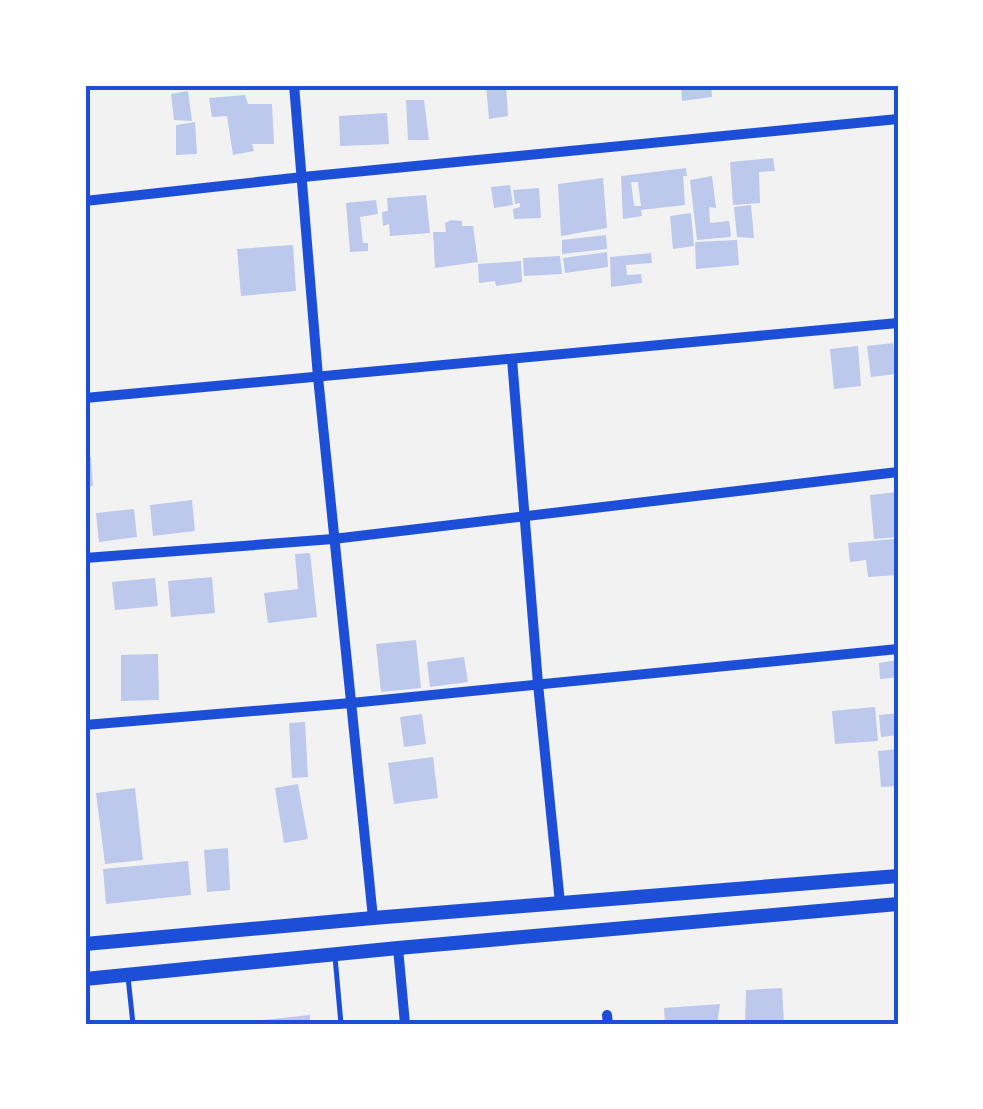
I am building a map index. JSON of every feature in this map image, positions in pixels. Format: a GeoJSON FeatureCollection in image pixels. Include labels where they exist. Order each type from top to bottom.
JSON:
{"type":"FeatureCollection","features":[{"type":"Feature","properties":{"kind":"main road"},"geometry":{"type":"LineString","coordinates":[[85,944],[898,876]]}},
{"type":"Feature","properties":{"kind":"main road"},"geometry":{"type":"LineString","coordinates":[[85,979],[898,904]]}},
{"type":"Feature","properties":{"kind":"street"},"geometry":{"type":"LineString","coordinates":[[294,85],[333,539],[373,918]]}},
{"type":"Feature","properties":{"kind":"street"},"geometry":{"type":"LineString","coordinates":[[85,201],[898,119]]}},
{"type":"Feature","properties":{"kind":"street"},"geometry":{"type":"LineString","coordinates":[[85,398],[898,323]]}},
{"type":"Feature","properties":{"kind":"street"},"geometry":{"type":"LineString","coordinates":[[512,360],[560,903]]}},
{"type":"Feature","properties":{"kind":"street"},"geometry":{"type":"LineString","coordinates":[[85,558],[333,539],[898,472]]}},
{"type":"Feature","properties":{"kind":"street"},"geometry":{"type":"LineString","coordinates":[[85,725],[898,650]]}},
{"type":"Feature","properties":{"kind":"street"},"geometry":{"type":"LineString","coordinates":[[398,948],[405,1024]]}},
{"type":"Feature","properties":{"kind":"lane"},"geometry":{"type":"LineString","coordinates":[[334,954],[340,1024]]}},
{"type":"Feature","properties":{"kind":"lane"},"geometry":{"type":"LineString","coordinates":[[128,975],[133,1024]]}},
{"type":"Feature","properties":{"kind":"building"},"geometry":{"type":"Polygon","coordinates":[[[486,85],[506,85],[508,116],[489,119],[486,85]]]}},
{"type":"Feature","properties":{"kind":"building"},"geometry":{"type":"Polygon","coordinates":[[[681,85],[711,85],[712,97],[682,101],[681,85]]]}},
{"type":"Feature","properties":{"kind":"building"},"geometry":{"type":"Polygon","coordinates":[[[188,91],[192,121],[174,120],[171,94],[188,91]]]}},
{"type":"Feature","properties":{"kind":"building"},"geometry":{"type":"Polygon","coordinates":[[[245,95],[248,104],[272,104],[274,144],[252,144],[254,151],[233,155],[227,116],[212,117],[209,98],[245,95]]]}},
{"type":"Feature","properties":{"kind":"building"},"geometry":{"type":"Polygon","coordinates":[[[406,100],[424,100],[429,140],[408,140],[406,100]]]}},
{"type":"Feature","properties":{"kind":"building"},"geometry":{"type":"Polygon","coordinates":[[[387,113],[389,144],[340,146],[339,116],[387,113]]]}},
{"type":"Feature","properties":{"kind":"building"},"geometry":{"type":"Polygon","coordinates":[[[195,122],[197,154],[176,155],[176,125],[195,122]]]}},
{"type":"Feature","properties":{"kind":"building"},"geometry":{"type":"Polygon","coordinates":[[[773,158],[775,171],[759,172],[760,203],[733,205],[730,162],[773,158]]]}},
{"type":"Feature","properties":{"kind":"building"},"geometry":{"type":"Polygon","coordinates":[[[686,168],[685,205],[641,210],[642,216],[623,219],[621,176],[686,168]],[[631,182],[634,206],[641,206],[638,182],[631,182]]]}},
{"type":"Feature","properties":{"kind":"building"},"geometry":{"type":"Polygon","coordinates":[[[712,176],[716,208],[709,207],[710,223],[729,221],[731,235],[697,240],[690,180],[712,176]]]}},
{"type":"Feature","properties":{"kind":"building"},"geometry":{"type":"Polygon","coordinates":[[[603,178],[607,228],[561,236],[558,184],[603,178]]]}},
{"type":"Feature","properties":{"kind":"building"},"geometry":{"type":"Polygon","coordinates":[[[510,185],[513,205],[494,208],[491,187],[510,185]]]}},
{"type":"Feature","properties":{"kind":"building"},"geometry":{"type":"Polygon","coordinates":[[[539,188],[541,218],[514,219],[513,209],[520,207],[520,203],[515,204],[513,190],[539,188]]]}},
{"type":"Feature","properties":{"kind":"building"},"geometry":{"type":"Polygon","coordinates":[[[426,195],[430,233],[390,236],[389,224],[383,226],[387,198],[426,195]]]}},
{"type":"Feature","properties":{"kind":"building"},"geometry":{"type":"Polygon","coordinates":[[[376,200],[378,214],[360,217],[363,243],[368,243],[368,251],[350,252],[346,203],[376,200]]]}},
{"type":"Feature","properties":{"kind":"building"},"geometry":{"type":"Polygon","coordinates":[[[751,205],[754,238],[737,237],[734,207],[751,205]]]}},
{"type":"Feature","properties":{"kind":"building"},"geometry":{"type":"Polygon","coordinates":[[[691,213],[694,246],[673,249],[670,216],[691,213]]]}},
{"type":"Feature","properties":{"kind":"building"},"geometry":{"type":"Polygon","coordinates":[[[451,220],[473,226],[478,262],[435,268],[433,232],[446,232],[445,223],[451,220]]]}},
{"type":"Feature","properties":{"kind":"building"},"geometry":{"type":"Polygon","coordinates":[[[606,235],[607,249],[562,254],[562,240],[606,235]]]}},
{"type":"Feature","properties":{"kind":"building"},"geometry":{"type":"Polygon","coordinates":[[[737,240],[739,265],[696,269],[695,242],[737,240]]]}},
{"type":"Feature","properties":{"kind":"building"},"geometry":{"type":"Polygon","coordinates":[[[293,245],[296,291],[241,296],[237,249],[293,245]]]}},
{"type":"Feature","properties":{"kind":"building"},"geometry":{"type":"Polygon","coordinates":[[[607,252],[608,267],[565,273],[563,258],[607,252]]]}},
{"type":"Feature","properties":{"kind":"building"},"geometry":{"type":"Polygon","coordinates":[[[651,253],[652,263],[626,265],[627,275],[641,274],[642,283],[611,287],[610,257],[651,253]]]}},
{"type":"Feature","properties":{"kind":"building"},"geometry":{"type":"Polygon","coordinates":[[[560,256],[562,274],[524,276],[523,258],[560,256]]]}},
{"type":"Feature","properties":{"kind":"building"},"geometry":{"type":"Polygon","coordinates":[[[521,261],[522,282],[496,286],[495,281],[479,283],[478,264],[521,261]]]}},
{"type":"Feature","properties":{"kind":"building"},"geometry":{"type":"Polygon","coordinates":[[[893,343],[896,374],[871,377],[867,346],[893,343]]]}},
{"type":"Feature","properties":{"kind":"building"},"geometry":{"type":"Polygon","coordinates":[[[858,346],[861,386],[834,389],[830,349],[858,346]]]}},
{"type":"Feature","properties":{"kind":"building"},"geometry":{"type":"Polygon","coordinates":[[[91,457],[93,486],[85,487],[85,458],[91,457]]]}},
{"type":"Feature","properties":{"kind":"building"},"geometry":{"type":"Polygon","coordinates":[[[898,492],[898,537],[874,539],[870,495],[898,492]]]}},
{"type":"Feature","properties":{"kind":"building"},"geometry":{"type":"Polygon","coordinates":[[[192,500],[195,531],[153,536],[150,505],[192,500]]]}},
{"type":"Feature","properties":{"kind":"building"},"geometry":{"type":"Polygon","coordinates":[[[134,509],[137,537],[99,542],[96,513],[134,509]]]}},
{"type":"Feature","properties":{"kind":"building"},"geometry":{"type":"Polygon","coordinates":[[[894,539],[898,575],[868,577],[866,560],[850,562],[848,543],[894,539]]]}},
{"type":"Feature","properties":{"kind":"building"},"geometry":{"type":"Polygon","coordinates":[[[310,553],[317,617],[268,623],[264,593],[298,589],[295,554],[310,553]]]}},
{"type":"Feature","properties":{"kind":"building"},"geometry":{"type":"Polygon","coordinates":[[[212,577],[215,613],[171,617],[168,581],[212,577]]]}},
{"type":"Feature","properties":{"kind":"building"},"geometry":{"type":"Polygon","coordinates":[[[155,578],[158,606],[115,610],[112,582],[155,578]]]}},
{"type":"Feature","properties":{"kind":"building"},"geometry":{"type":"Polygon","coordinates":[[[416,640],[421,688],[381,692],[376,644],[416,640]]]}},
{"type":"Feature","properties":{"kind":"building"},"geometry":{"type":"Polygon","coordinates":[[[158,654],[159,700],[121,701],[121,655],[158,654]]]}},
{"type":"Feature","properties":{"kind":"building"},"geometry":{"type":"Polygon","coordinates":[[[464,657],[468,682],[430,687],[427,662],[464,657]]]}},
{"type":"Feature","properties":{"kind":"building"},"geometry":{"type":"Polygon","coordinates":[[[898,660],[898,677],[880,679],[879,663],[898,660]]]}},
{"type":"Feature","properties":{"kind":"building"},"geometry":{"type":"Polygon","coordinates":[[[875,707],[878,741],[835,744],[832,711],[875,707]]]}},
{"type":"Feature","properties":{"kind":"building"},"geometry":{"type":"Polygon","coordinates":[[[898,713],[898,735],[881,737],[879,715],[898,713]]]}},
{"type":"Feature","properties":{"kind":"building"},"geometry":{"type":"Polygon","coordinates":[[[422,714],[426,744],[404,747],[400,717],[422,714]]]}},
{"type":"Feature","properties":{"kind":"building"},"geometry":{"type":"Polygon","coordinates":[[[305,722],[308,777],[292,778],[289,723],[305,722]]]}},
{"type":"Feature","properties":{"kind":"building"},"geometry":{"type":"Polygon","coordinates":[[[898,749],[898,786],[881,787],[878,751],[898,749]]]}},
{"type":"Feature","properties":{"kind":"building"},"geometry":{"type":"Polygon","coordinates":[[[433,757],[438,798],[394,804],[388,763],[433,757]]]}},
{"type":"Feature","properties":{"kind":"building"},"geometry":{"type":"Polygon","coordinates":[[[298,784],[308,839],[284,843],[275,788],[298,784]]]}},
{"type":"Feature","properties":{"kind":"building"},"geometry":{"type":"Polygon","coordinates":[[[135,788],[143,860],[105,864],[96,793],[135,788]]]}},
{"type":"Feature","properties":{"kind":"building"},"geometry":{"type":"Polygon","coordinates":[[[228,848],[230,890],[207,892],[204,850],[228,848]]]}},
{"type":"Feature","properties":{"kind":"building"},"geometry":{"type":"Polygon","coordinates":[[[188,861],[191,895],[106,904],[103,869],[188,861]]]}},
{"type":"Feature","properties":{"kind":"building"},"geometry":{"type":"Polygon","coordinates":[[[782,988],[784,1024],[745,1024],[746,990],[782,988]]]}},
{"type":"Feature","properties":{"kind":"building"},"geometry":{"type":"Polygon","coordinates":[[[720,1004],[717,1024],[665,1024],[664,1008],[720,1004]]]}},
{"type":"Feature","properties":{"kind":"building"},"geometry":{"type":"Polygon","coordinates":[[[310,1015],[310,1024],[253,1024],[253,1021],[310,1015]]]}}]}
